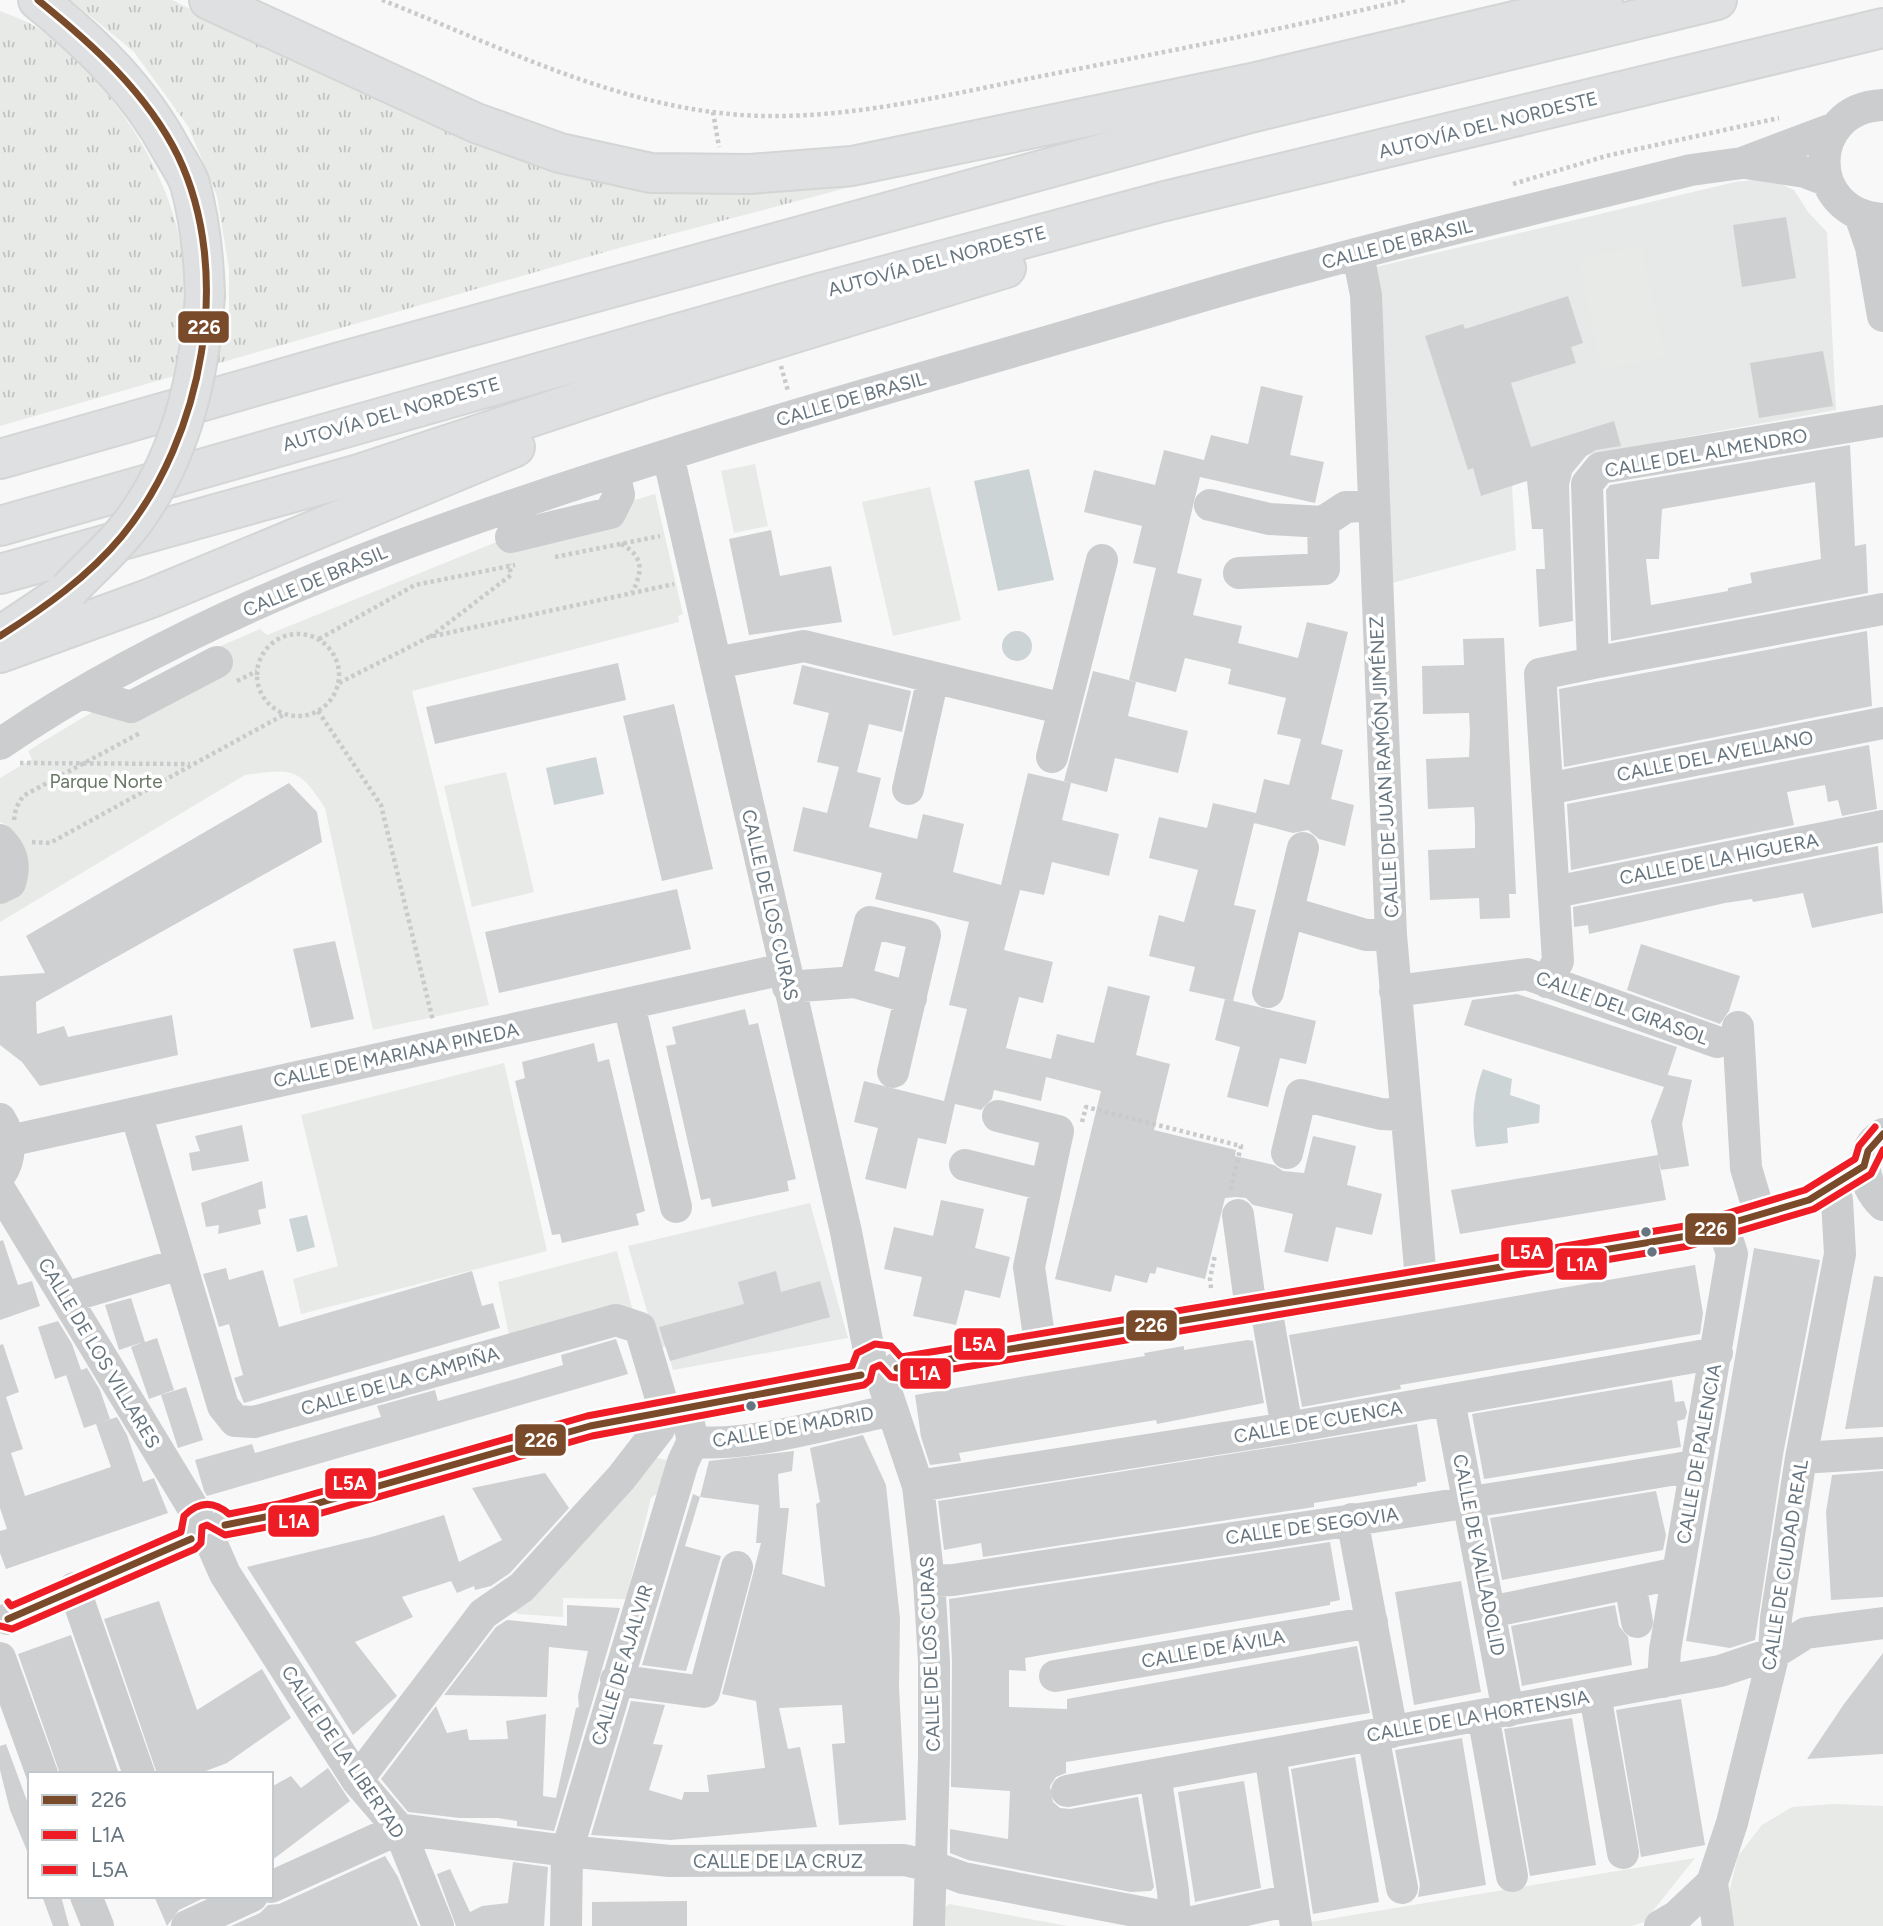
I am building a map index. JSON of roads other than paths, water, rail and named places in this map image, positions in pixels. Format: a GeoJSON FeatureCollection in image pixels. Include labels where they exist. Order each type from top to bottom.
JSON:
{"type":"FeatureCollection","features":[{"type":"Feature","properties":{"kind":"main road"},"geometry":{"type":"LineString","coordinates":[[0,636],[69,590],[135,519],[177,444],[192,392],[203,334],[203,246],[189,181],[158,124],[127,81],[79,33],[38,0]]}},
{"type":"Feature","properties":{"kind":"main road"},"geometry":{"type":"LineString","coordinates":[[209,0],[477,123],[560,153],[652,173],[750,174],[879,160],[1256,82],[1603,0]]}},
{"type":"Feature","properties":{"kind":"main road"},"geometry":{"type":"LineString","coordinates":[[0,459],[367,355],[1236,117],[1717,0]]}},
{"type":"Feature","properties":{"kind":"main road","name":"AUTOVÍA DEL NORDESTE"},"geometry":{"type":"LineString","coordinates":[[0,526],[816,293],[1161,202],[1883,28]]}},
{"type":"Feature","properties":{"kind":"main road"},"geometry":{"type":"LineString","coordinates":[[0,575],[359,474],[654,376],[824,326],[1337,161]]}},
{"type":"Feature","properties":{"kind":"main road"},"geometry":{"type":"LineString","coordinates":[[0,653],[151,598],[341,517],[824,326]]}},
{"type":"Feature","properties":{"kind":"street"},"geometry":{"type":"LineString","coordinates":[[1883,105],[1864,107],[1835,128],[1827,144],[1824,162],[1826,180],[1834,195],[1846,207],[1872,217],[1883,316]]}},
{"type":"Feature","properties":{"kind":"street"},"geometry":{"type":"LineString","coordinates":[[1742,163],[1835,128]]}},
{"type":"Feature","properties":{"kind":"street"},"geometry":{"type":"LineString","coordinates":[[1742,163],[1805,172],[1826,180]]}},
{"type":"Feature","properties":{"kind":"street","name":"CALLE DE BRASIL"},"geometry":{"type":"LineString","coordinates":[[8,753],[41,716],[82,693],[239,613],[402,544],[614,472],[876,391],[1358,254],[1691,170],[1742,163]]}},
{"type":"Feature","properties":{"kind":"street","name":"CALLE DE JUAN RAMÓN JIMÉNEZ"},"geometry":{"type":"LineString","coordinates":[[1358,254],[1366,295],[1372,505],[1391,935],[1421,1280]]}},
{"type":"Feature","properties":{"kind":"street","name":"CALLE DEL ALMENDRO"},"geometry":{"type":"LineString","coordinates":[[1593,663],[1587,484],[1600,468],[1883,421]]}},
{"type":"Feature","properties":{"kind":"street","name":"CALLE DE LOS CURAS"},"geometry":{"type":"LineString","coordinates":[[668,455],[786,978],[881,1379],[918,1486],[929,1581],[934,1661],[929,1926]]}},
{"type":"Feature","properties":{"kind":"street"},"geometry":{"type":"LineString","coordinates":[[512,556],[610,513],[619,495],[614,472]]}},
{"type":"Feature","properties":{"kind":"street"},"geometry":{"type":"LineString","coordinates":[[1210,505],[1269,519],[1323,522],[1346,507],[1372,505]]}},
{"type":"Feature","properties":{"kind":"street"},"geometry":{"type":"LineString","coordinates":[[1239,573],[1324,569],[1323,522]]}},
{"type":"Feature","properties":{"kind":"street"},"geometry":{"type":"LineString","coordinates":[[1052,757],[1102,560]]}},
{"type":"Feature","properties":{"kind":"street"},"geometry":{"type":"LineString","coordinates":[[1395,990],[1537,978],[1558,961],[1540,674],[1883,609]]}},
{"type":"Feature","properties":{"kind":"street"},"geometry":{"type":"LineString","coordinates":[[716,663],[804,646],[1064,709]]}},
{"type":"Feature","properties":{"kind":"street"},"geometry":{"type":"LineString","coordinates":[[82,693],[131,707],[225,673]]}},
{"type":"Feature","properties":{"kind":"street"},"geometry":{"type":"LineString","coordinates":[[908,789],[933,678]]}},
{"type":"Feature","properties":{"kind":"street","name":"CALLE DEL AVELLANO"},"geometry":{"type":"LineString","coordinates":[[1548,789],[1883,723]]}},
{"type":"Feature","properties":{"kind":"street","name":"CALLE DE LA HIGUERA"},"geometry":{"type":"LineString","coordinates":[[1555,892],[1883,826]]}},
{"type":"Feature","properties":{"kind":"street"},"geometry":{"type":"LineString","coordinates":[[0,888],[10,883],[14,869],[12,858],[16,837]]}},
{"type":"Feature","properties":{"kind":"street"},"geometry":{"type":"LineString","coordinates":[[1268,992],[1303,848]]}},
{"type":"Feature","properties":{"kind":"street"},"geometry":{"type":"LineString","coordinates":[[1288,912],[1366,935],[1391,935]]}},
{"type":"Feature","properties":{"kind":"street"},"geometry":{"type":"LineString","coordinates":[[893,1072],[911,998],[925,935],[870,922],[855,982],[911,998]]}},
{"type":"Feature","properties":{"kind":"street","name":"CALLE DE MARIANA PINEDA"},"geometry":{"type":"LineString","coordinates":[[5,1130],[136,1113],[629,1004],[786,978],[855,982]]}},
{"type":"Feature","properties":{"kind":"street","name":"CALLE DEL GIRASOL"},"geometry":{"type":"LineString","coordinates":[[1537,978],[1728,1034],[1746,1168],[1760,1215]]}},
{"type":"Feature","properties":{"kind":"street"},"geometry":{"type":"LineString","coordinates":[[629,1004],[676,1208]]}},
{"type":"Feature","properties":{"kind":"street"},"geometry":{"type":"LineString","coordinates":[[1287,1153],[1300,1095],[1381,1114],[1406,1115]]}},
{"type":"Feature","properties":{"kind":"street","name":"CALLE DE LA CAMPIÑA"},"geometry":{"type":"LineString","coordinates":[[136,1113],[223,1406],[235,1421],[254,1422],[616,1320],[640,1328],[675,1410]]}},
{"type":"Feature","properties":{"kind":"street"},"geometry":{"type":"LineString","coordinates":[[998,1116],[1058,1131],[1029,1267],[1040,1343]]}},
{"type":"Feature","properties":{"kind":"street"},"geometry":{"type":"LineString","coordinates":[[0,1175],[9,1156],[5,1130]]}},
{"type":"Feature","properties":{"kind":"street"},"geometry":{"type":"LineString","coordinates":[[1873,1188],[1868,1151],[1883,1134]]}},
{"type":"Feature","properties":{"kind":"street"},"geometry":{"type":"LineString","coordinates":[[965,1166],[1045,1185]]}},
{"type":"Feature","properties":{"kind":"street","name":"CALLE DE MADRID"},"geometry":{"type":"LineString","coordinates":[[3,1624],[74,1588],[207,1532],[280,1514],[590,1426],[675,1410],[881,1379],[1040,1343],[1686,1236],[1873,1188]]}},
{"type":"Feature","properties":{"kind":"street","name":"CALLE DE LOS VILLARES"},"geometry":{"type":"LineString","coordinates":[[0,1189],[68,1297],[207,1532]]}},
{"type":"Feature","properties":{"kind":"street","name":"CALLE DE CIUDAD REAL"},"geometry":{"type":"LineString","coordinates":[[1718,1926],[1712,1883],[1732,1823],[1774,1653],[1776,1618],[1801,1458],[1840,1254],[1823,1200]]}},
{"type":"Feature","properties":{"kind":"street"},"geometry":{"type":"LineString","coordinates":[[1233,1207],[1287,1428]]}},
{"type":"Feature","properties":{"kind":"street","name":"CALLE DE PALENCIA"},"geometry":{"type":"LineString","coordinates":[[1663,1682],[1665,1650],[1694,1466],[1717,1353],[1732,1254],[1723,1226]]}},
{"type":"Feature","properties":{"kind":"street"},"geometry":{"type":"LineString","coordinates":[[68,1297],[180,1264]]}},
{"type":"Feature","properties":{"kind":"street","name":"CALLE DE CUENCA"},"geometry":{"type":"LineString","coordinates":[[918,1486],[1287,1428],[1717,1353]]}},
{"type":"Feature","properties":{"kind":"street","name":"CALLE DE MADRID"},"geometry":{"type":"LineString","coordinates":[[693,1441],[711,1444],[777,1434],[881,1379]]}},
{"type":"Feature","properties":{"kind":"street","name":"CALLE DE VALLADOLID"},"geometry":{"type":"LineString","coordinates":[[1449,1400],[1490,1612],[1496,1713],[1512,1876]]}},
{"type":"Feature","properties":{"kind":"street"},"geometry":{"type":"LineString","coordinates":[[357,1780],[483,1615],[522,1587],[645,1450],[675,1410],[693,1441]]}},
{"type":"Feature","properties":{"kind":"street","name":"CALLE DE AJALVIR"},"geometry":{"type":"LineString","coordinates":[[566,1926],[567,1852],[616,1680],[683,1462],[693,1441]]}},
{"type":"Feature","properties":{"kind":"street"},"geometry":{"type":"LineString","coordinates":[[1801,1458],[1883,1453]]}},
{"type":"Feature","properties":{"kind":"street","name":"CALLE DE SEGOVIA"},"geometry":{"type":"LineString","coordinates":[[929,1581],[953,1580],[1352,1518],[1470,1505],[1694,1466]]}},
{"type":"Feature","properties":{"kind":"street"},"geometry":{"type":"LineString","coordinates":[[1352,1518],[1371,1622],[1402,1888]]}},
{"type":"Feature","properties":{"kind":"street","name":"CALLE DE LA LIBERTAD"},"geometry":{"type":"LineString","coordinates":[[207,1532],[225,1574],[357,1780],[399,1829],[438,1926]]}},
{"type":"Feature","properties":{"kind":"street"},"geometry":{"type":"LineString","coordinates":[[616,1680],[704,1692],[737,1567]]}},
{"type":"Feature","properties":{"kind":"street"},"geometry":{"type":"LineString","coordinates":[[1490,1612],[1678,1573]]}},
{"type":"Feature","properties":{"kind":"street"},"geometry":{"type":"LineString","coordinates":[[1630,1583],[1637,1622]]}},
{"type":"Feature","properties":{"kind":"street"},"geometry":{"type":"LineString","coordinates":[[74,1588],[138,1772]]}},
{"type":"Feature","properties":{"kind":"street","name":"CALLE DE ÁVILA"},"geometry":{"type":"LineString","coordinates":[[1055,1676],[1371,1622]]}},
{"type":"Feature","properties":{"kind":"street","name":"CALLE DE LA HORTENSIA"},"geometry":{"type":"LineString","coordinates":[[1067,1791],[1720,1671],[1774,1653],[1807,1633],[1883,1623]]}},
{"type":"Feature","properties":{"kind":"street"},"geometry":{"type":"LineString","coordinates":[[0,1658],[41,1772]]}},
{"type":"Feature","properties":{"kind":"street"},"geometry":{"type":"LineString","coordinates":[[1594,1695],[1623,1853]]}},
{"type":"Feature","properties":{"kind":"street"},"geometry":{"type":"LineString","coordinates":[[1270,1754],[1293,1913]]}},
{"type":"Feature","properties":{"kind":"street"},"geometry":{"type":"LineString","coordinates":[[1154,1775],[1173,1891],[1189,1922]]}},
{"type":"Feature","properties":{"kind":"street"},"geometry":{"type":"LineString","coordinates":[[273,1886],[399,1829]]}},
{"type":"Feature","properties":{"kind":"street","name":"CALLE DE LA CRUZ"},"geometry":{"type":"LineString","coordinates":[[399,1829],[567,1852],[670,1861],[904,1860],[931,1866],[963,1878],[1189,1922],[1293,1913]]}},
{"type":"Feature","properties":{"kind":"street"},"geometry":{"type":"LineString","coordinates":[[1678,1923],[1712,1883]]}},
{"type":"Feature","properties":{"kind":"street"},"geometry":{"type":"LineString","coordinates":[[87,1898],[98,1926]]}},
{"type":"Feature","properties":{"kind":"street"},"geometry":{"type":"LineString","coordinates":[[187,1926],[248,1898]]}},
{"type":"Feature","properties":{"kind":"park label","name":"Parque Norte"},"geometry":{"type":"Point","coordinates":[106,781]}}]}
